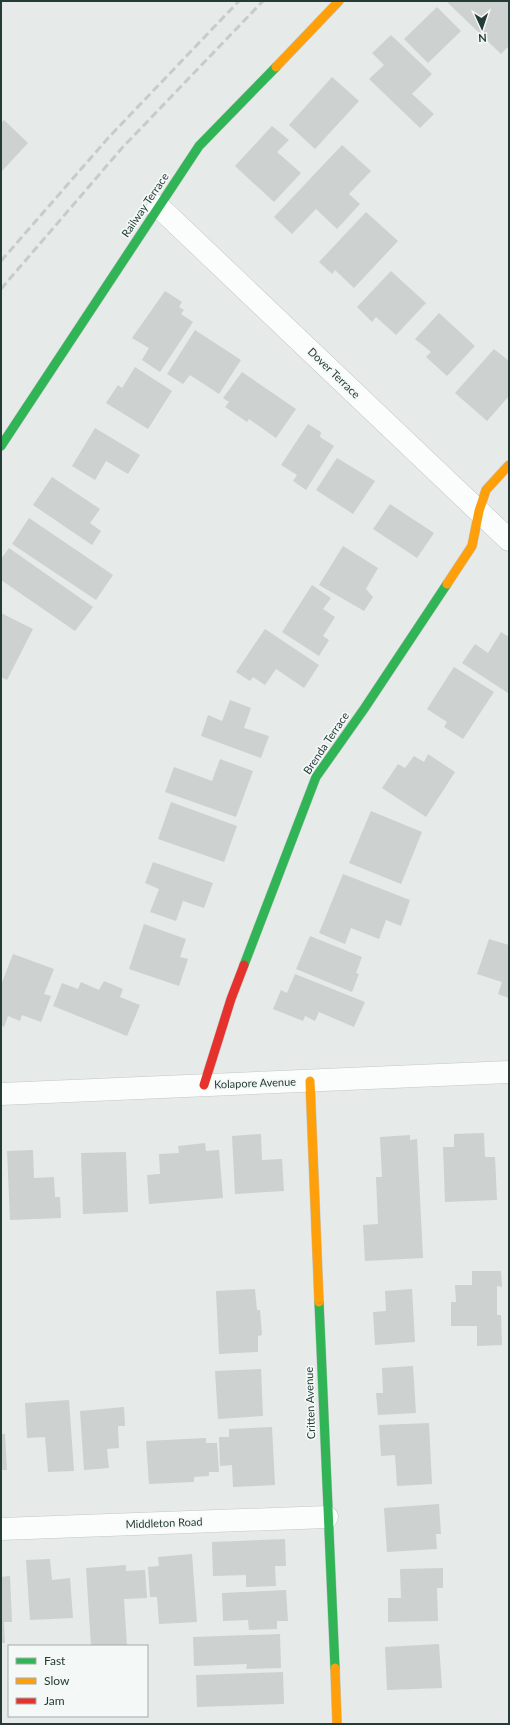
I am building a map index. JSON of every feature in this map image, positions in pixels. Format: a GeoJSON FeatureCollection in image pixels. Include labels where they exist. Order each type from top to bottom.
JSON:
{"type":"FeatureCollection","features":[{"type":"Feature","properties":{"kind":"street","name":"Railway Terrace"},"geometry":{"type":"LineString","coordinates":[[1,446],[199,146],[340,1]]}},
{"type":"Feature","properties":{"kind":"street","name":"Dover Terrace"},"geometry":{"type":"LineString","coordinates":[[158,206],[509,540]]}},
{"type":"Feature","properties":{"kind":"street","name":"Brenda Terrace"},"geometry":{"type":"LineString","coordinates":[[204,1085],[231,999],[316,777],[472,546],[478,511],[486,490],[509,465]]}},
{"type":"Feature","properties":{"kind":"street","name":"Kolapore Avenue"},"geometry":{"type":"LineString","coordinates":[[1,1094],[509,1072]]}},
{"type":"Feature","properties":{"kind":"street","name":"Critten Avenue"},"geometry":{"type":"LineString","coordinates":[[310,1081],[336,1724]]}},
{"type":"Feature","properties":{"kind":"street","name":"Middleton Road"},"geometry":{"type":"LineString","coordinates":[[1,1528],[327,1517]]}},
{"type":"Feature","properties":{"kind":"building"},"geometry":{"type":"Polygon","coordinates":[[[446,1],[509,1],[509,46],[501,54],[446,1]]]}},
{"type":"Feature","properties":{"kind":"building"},"geometry":{"type":"Polygon","coordinates":[[[437,7],[461,31],[428,63],[404,39],[437,7]]]}},
{"type":"Feature","properties":{"kind":"building"},"geometry":{"type":"Polygon","coordinates":[[[391,35],[432,74],[412,94],[434,114],[420,128],[369,79],[384,65],[372,53],[391,35]]]}},
{"type":"Feature","properties":{"kind":"building"},"geometry":{"type":"Polygon","coordinates":[[[332,77],[359,101],[315,149],[289,125],[332,77]]]}},
{"type":"Feature","properties":{"kind":"building"},"geometry":{"type":"Polygon","coordinates":[[[4,120],[28,143],[1,172],[1,123],[4,120]]]}},
{"type":"Feature","properties":{"kind":"building"},"geometry":{"type":"Polygon","coordinates":[[[272,126],[289,140],[277,152],[301,173],[274,202],[235,166],[272,126]]]}},
{"type":"Feature","properties":{"kind":"building"},"geometry":{"type":"Polygon","coordinates":[[[342,145],[371,171],[349,194],[360,204],[337,229],[316,209],[292,234],[274,217],[342,145]]]}},
{"type":"Feature","properties":{"kind":"building"},"geometry":{"type":"Polygon","coordinates":[[[366,212],[398,241],[354,288],[335,270],[332,274],[319,262],[366,212]]]}},
{"type":"Feature","properties":{"kind":"building"},"geometry":{"type":"Polygon","coordinates":[[[391,271],[426,303],[396,335],[376,317],[372,322],[357,307],[391,271]]]}},
{"type":"Feature","properties":{"kind":"building"},"geometry":{"type":"Polygon","coordinates":[[[165,291],[182,302],[179,307],[184,310],[181,314],[193,322],[160,372],[142,360],[149,348],[132,338],[165,291]]]}},
{"type":"Feature","properties":{"kind":"building"},"geometry":{"type":"Polygon","coordinates":[[[439,313],[475,346],[447,376],[426,357],[431,352],[415,339],[439,313]]]}},
{"type":"Feature","properties":{"kind":"building"},"geometry":{"type":"Polygon","coordinates":[[[195,330],[241,360],[219,394],[190,375],[183,384],[167,374],[195,330]]]}},
{"type":"Feature","properties":{"kind":"building"},"geometry":{"type":"Polygon","coordinates":[[[494,349],[509,361],[509,396],[487,421],[455,393],[494,349]]]}},
{"type":"Feature","properties":{"kind":"building"},"geometry":{"type":"Polygon","coordinates":[[[135,367],[172,391],[148,429],[106,403],[118,385],[122,388],[135,367]]]}},
{"type":"Feature","properties":{"kind":"building"},"geometry":{"type":"Polygon","coordinates":[[[242,372],[296,409],[276,438],[249,419],[247,422],[225,407],[229,402],[223,398],[242,372]]]}},
{"type":"Feature","properties":{"kind":"building"},"geometry":{"type":"Polygon","coordinates":[[[308,424],[321,432],[320,437],[334,446],[306,490],[293,481],[297,475],[281,465],[308,424]]]}},
{"type":"Feature","properties":{"kind":"building"},"geometry":{"type":"Polygon","coordinates":[[[95,428],[140,455],[128,474],[106,461],[95,480],[72,466],[95,428]]]}},
{"type":"Feature","properties":{"kind":"building"},"geometry":{"type":"Polygon","coordinates":[[[337,458],[375,481],[353,514],[316,490],[337,458]]]}},
{"type":"Feature","properties":{"kind":"building"},"geometry":{"type":"Polygon","coordinates":[[[52,477],[100,509],[90,523],[101,531],[92,545],[33,505],[52,477]]]}},
{"type":"Feature","properties":{"kind":"building"},"geometry":{"type":"Polygon","coordinates":[[[390,504],[434,533],[417,558],[373,529],[390,504]]]}},
{"type":"Feature","properties":{"kind":"building"},"geometry":{"type":"Polygon","coordinates":[[[29,518],[113,575],[96,600],[12,544],[29,518]]]}},
{"type":"Feature","properties":{"kind":"building"},"geometry":{"type":"Polygon","coordinates":[[[343,546],[378,568],[366,589],[373,597],[364,611],[319,585],[343,546]]]}},
{"type":"Feature","properties":{"kind":"building"},"geometry":{"type":"Polygon","coordinates":[[[9,548],[93,607],[75,631],[1,580],[1,559],[9,548]]]}},
{"type":"Feature","properties":{"kind":"building"},"geometry":{"type":"Polygon","coordinates":[[[312,585],[331,598],[323,609],[335,617],[323,636],[329,640],[319,656],[282,632],[312,585]]]}},
{"type":"Feature","properties":{"kind":"building"},"geometry":{"type":"Polygon","coordinates":[[[1,613],[33,629],[7,680],[1,677],[1,613]]]}},
{"type":"Feature","properties":{"kind":"building"},"geometry":{"type":"Polygon","coordinates":[[[265,629],[319,665],[304,688],[276,669],[265,685],[253,677],[250,681],[236,672],[265,629]]]}},
{"type":"Feature","properties":{"kind":"building"},"geometry":{"type":"Polygon","coordinates":[[[501,632],[509,637],[508,693],[462,663],[475,644],[488,653],[501,632]]]}},
{"type":"Feature","properties":{"kind":"building"},"geometry":{"type":"Polygon","coordinates":[[[454,667],[494,692],[463,739],[444,727],[447,722],[427,709],[454,667]]]}},
{"type":"Feature","properties":{"kind":"building"},"geometry":{"type":"Polygon","coordinates":[[[230,700],[251,708],[244,728],[269,736],[261,758],[201,736],[208,715],[222,721],[230,700]]]}},
{"type":"Feature","properties":{"kind":"building"},"geometry":{"type":"Polygon","coordinates":[[[428,754],[455,772],[426,817],[382,788],[398,764],[405,768],[414,756],[424,762],[428,754]]]}},
{"type":"Feature","properties":{"kind":"building"},"geometry":{"type":"Polygon","coordinates":[[[220,759],[253,771],[236,817],[165,792],[174,767],[212,781],[220,759]]]}},
{"type":"Feature","properties":{"kind":"building"},"geometry":{"type":"Polygon","coordinates":[[[171,802],[237,826],[224,862],[158,839],[171,802]]]}},
{"type":"Feature","properties":{"kind":"building"},"geometry":{"type":"Polygon","coordinates":[[[371,811],[422,832],[401,884],[349,863],[371,811]]]}},
{"type":"Feature","properties":{"kind":"building"},"geometry":{"type":"Polygon","coordinates":[[[153,862],[213,883],[204,908],[183,901],[176,921],[150,912],[159,889],[145,883],[153,862]]]}},
{"type":"Feature","properties":{"kind":"building"},"geometry":{"type":"Polygon","coordinates":[[[343,874],[410,900],[401,926],[386,920],[379,939],[351,928],[345,944],[319,933],[343,874]]]}},
{"type":"Feature","properties":{"kind":"building"},"geometry":{"type":"Polygon","coordinates":[[[144,924],[186,939],[180,957],[188,959],[179,986],[129,969],[144,924]]]}},
{"type":"Feature","properties":{"kind":"building"},"geometry":{"type":"Polygon","coordinates":[[[310,936],[362,957],[356,973],[359,974],[352,992],[296,969],[310,936]]]}},
{"type":"Feature","properties":{"kind":"building"},"geometry":{"type":"Polygon","coordinates":[[[489,939],[509,945],[509,998],[498,994],[502,982],[477,974],[489,939]]]}},
{"type":"Feature","properties":{"kind":"building"},"geometry":{"type":"Polygon","coordinates":[[[13,954],[54,969],[44,994],[51,996],[41,1022],[22,1015],[20,1021],[8,1016],[4,1027],[1,1025],[1,985],[13,954]]]}},
{"type":"Feature","properties":{"kind":"building"},"geometry":{"type":"Polygon","coordinates":[[[295,974],[365,1002],[354,1027],[319,1012],[315,1021],[305,1016],[303,1021],[273,1009],[281,990],[287,993],[295,974]]]}},
{"type":"Feature","properties":{"kind":"building"},"geometry":{"type":"Polygon","coordinates":[[[104,981],[123,989],[120,997],[140,1005],[127,1036],[53,1006],[62,983],[78,989],[81,982],[99,990],[104,981]]]}},
{"type":"Feature","properties":{"kind":"building"},"geometry":{"type":"Polygon","coordinates":[[[484,1133],[485,1157],[495,1157],[497,1200],[445,1202],[443,1147],[454,1147],[454,1134],[484,1133]]]}},
{"type":"Feature","properties":{"kind":"building"},"geometry":{"type":"Polygon","coordinates":[[[261,1134],[262,1160],[282,1159],[284,1191],[235,1194],[232,1136],[261,1134]]]}},
{"type":"Feature","properties":{"kind":"building"},"geometry":{"type":"Polygon","coordinates":[[[410,1135],[410,1140],[417,1139],[423,1258],[365,1261],[363,1225],[378,1224],[376,1177],[382,1177],[380,1137],[410,1135]]]}},
{"type":"Feature","properties":{"kind":"building"},"geometry":{"type":"Polygon","coordinates":[[[205,1143],[206,1151],[219,1150],[223,1198],[149,1204],[147,1175],[160,1174],[159,1154],[179,1153],[178,1146],[205,1143]]]}},
{"type":"Feature","properties":{"kind":"building"},"geometry":{"type":"Polygon","coordinates":[[[33,1150],[34,1178],[54,1177],[55,1197],[60,1197],[61,1218],[10,1220],[7,1151],[33,1150]]]}},
{"type":"Feature","properties":{"kind":"building"},"geometry":{"type":"Polygon","coordinates":[[[126,1152],[128,1212],[83,1214],[81,1153],[126,1152]]]}},
{"type":"Feature","properties":{"kind":"building"},"geometry":{"type":"Polygon","coordinates":[[[472,1271],[501,1271],[502,1287],[497,1286],[497,1315],[501,1315],[502,1345],[477,1346],[477,1326],[451,1326],[451,1302],[456,1302],[455,1285],[472,1285],[472,1271]]]}},
{"type":"Feature","properties":{"kind":"building"},"geometry":{"type":"Polygon","coordinates":[[[255,1289],[257,1310],[260,1310],[262,1335],[258,1336],[258,1352],[219,1354],[216,1291],[255,1289]]]}},
{"type":"Feature","properties":{"kind":"building"},"geometry":{"type":"Polygon","coordinates":[[[412,1289],[415,1342],[375,1345],[373,1312],[386,1311],[385,1291],[412,1289]]]}},
{"type":"Feature","properties":{"kind":"building"},"geometry":{"type":"Polygon","coordinates":[[[413,1366],[416,1413],[378,1415],[376,1393],[383,1393],[382,1368],[413,1366]]]}},
{"type":"Feature","properties":{"kind":"building"},"geometry":{"type":"Polygon","coordinates":[[[261,1369],[263,1416],[218,1419],[215,1371],[261,1369]]]}},
{"type":"Feature","properties":{"kind":"building"},"geometry":{"type":"Polygon","coordinates":[[[69,1400],[74,1471],[48,1472],[45,1437],[27,1438],[25,1403],[69,1400]]]}},
{"type":"Feature","properties":{"kind":"building"},"geometry":{"type":"Polygon","coordinates":[[[124,1407],[125,1426],[118,1426],[119,1448],[107,1449],[109,1468],[84,1470],[80,1411],[124,1407]]]}},
{"type":"Feature","properties":{"kind":"building"},"geometry":{"type":"Polygon","coordinates":[[[429,1423],[432,1484],[397,1486],[395,1455],[381,1456],[379,1425],[429,1423]]]}},
{"type":"Feature","properties":{"kind":"building"},"geometry":{"type":"Polygon","coordinates":[[[272,1427],[275,1485],[233,1487],[232,1465],[220,1466],[219,1437],[229,1437],[229,1429],[272,1427]]]}},
{"type":"Feature","properties":{"kind":"building"},"geometry":{"type":"Polygon","coordinates":[[[1,1434],[5,1434],[7,1470],[1,1470],[1,1434]]]}},
{"type":"Feature","properties":{"kind":"building"},"geometry":{"type":"Polygon","coordinates":[[[206,1438],[206,1443],[217,1443],[219,1472],[209,1472],[209,1476],[194,1477],[194,1482],[149,1484],[146,1441],[206,1438]]]}},
{"type":"Feature","properties":{"kind":"building"},"geometry":{"type":"Polygon","coordinates":[[[439,1504],[441,1534],[436,1534],[437,1549],[387,1552],[384,1508],[439,1504]]]}},
{"type":"Feature","properties":{"kind":"building"},"geometry":{"type":"Polygon","coordinates":[[[285,1539],[286,1566],[275,1566],[276,1586],[246,1587],[246,1575],[213,1576],[212,1542],[285,1539]]]}},
{"type":"Feature","properties":{"kind":"building"},"geometry":{"type":"Polygon","coordinates":[[[192,1554],[197,1622],[159,1624],[157,1597],[150,1597],[148,1567],[159,1566],[158,1557],[192,1554]]]}},
{"type":"Feature","properties":{"kind":"building"},"geometry":{"type":"Polygon","coordinates":[[[50,1559],[52,1580],[70,1578],[73,1618],[30,1620],[26,1560],[50,1559]]]}},
{"type":"Feature","properties":{"kind":"building"},"geometry":{"type":"Polygon","coordinates":[[[126,1565],[126,1571],[145,1570],[147,1598],[124,1599],[127,1645],[91,1645],[86,1568],[126,1565]]]}},
{"type":"Feature","properties":{"kind":"building"},"geometry":{"type":"Polygon","coordinates":[[[443,1568],[443,1588],[437,1588],[438,1621],[388,1622],[388,1598],[401,1598],[400,1569],[443,1568]]]}},
{"type":"Feature","properties":{"kind":"building"},"geometry":{"type":"Polygon","coordinates":[[[10,1576],[12,1622],[4,1622],[5,1643],[1,1643],[1,1577],[10,1576]]]}},
{"type":"Feature","properties":{"kind":"building"},"geometry":{"type":"Polygon","coordinates":[[[286,1590],[288,1621],[277,1621],[277,1629],[249,1630],[248,1620],[223,1621],[222,1593],[286,1590]]]}},
{"type":"Feature","properties":{"kind":"building"},"geometry":{"type":"Polygon","coordinates":[[[280,1634],[281,1668],[246,1669],[247,1664],[194,1666],[193,1637],[280,1634]]]}},
{"type":"Feature","properties":{"kind":"building"},"geometry":{"type":"Polygon","coordinates":[[[439,1644],[442,1688],[387,1690],[385,1647],[439,1644]]]}},
{"type":"Feature","properties":{"kind":"building"},"geometry":{"type":"Polygon","coordinates":[[[283,1672],[284,1704],[197,1707],[196,1675],[283,1672]]]}},
{"type":"Feature","properties":{"kind":"railway"},"geometry":{"type":"LineString","coordinates":[[1,261],[109,137],[239,1]]}},
{"type":"Feature","properties":{"kind":"railway"},"geometry":{"type":"LineString","coordinates":[[1,289],[122,148],[263,1]]}},
{"type":"Feature","properties":{"kind":"traffic: fast"},"geometry":{"type":"LineString","coordinates":[[1,446],[199,146],[276,67]]}},
{"type":"Feature","properties":{"kind":"traffic: fast"},"geometry":{"type":"LineString","coordinates":[[244,965],[316,777],[364,709],[447,584]]}},
{"type":"Feature","properties":{"kind":"traffic: fast"},"geometry":{"type":"LineString","coordinates":[[319,1302],[335,1668]]}},
{"type":"Feature","properties":{"kind":"traffic: slow"},"geometry":{"type":"LineString","coordinates":[[276,67],[339,1]]}},
{"type":"Feature","properties":{"kind":"traffic: slow"},"geometry":{"type":"LineString","coordinates":[[447,584],[472,546],[479,511],[486,490],[509,465]]}},
{"type":"Feature","properties":{"kind":"traffic: slow"},"geometry":{"type":"LineString","coordinates":[[310,1081],[319,1302]]}},
{"type":"Feature","properties":{"kind":"traffic: slow"},"geometry":{"type":"LineString","coordinates":[[335,1668],[337,1724]]}},
{"type":"Feature","properties":{"kind":"traffic: jam"},"geometry":{"type":"LineString","coordinates":[[204,1085],[231,999],[244,965]]}}]}
